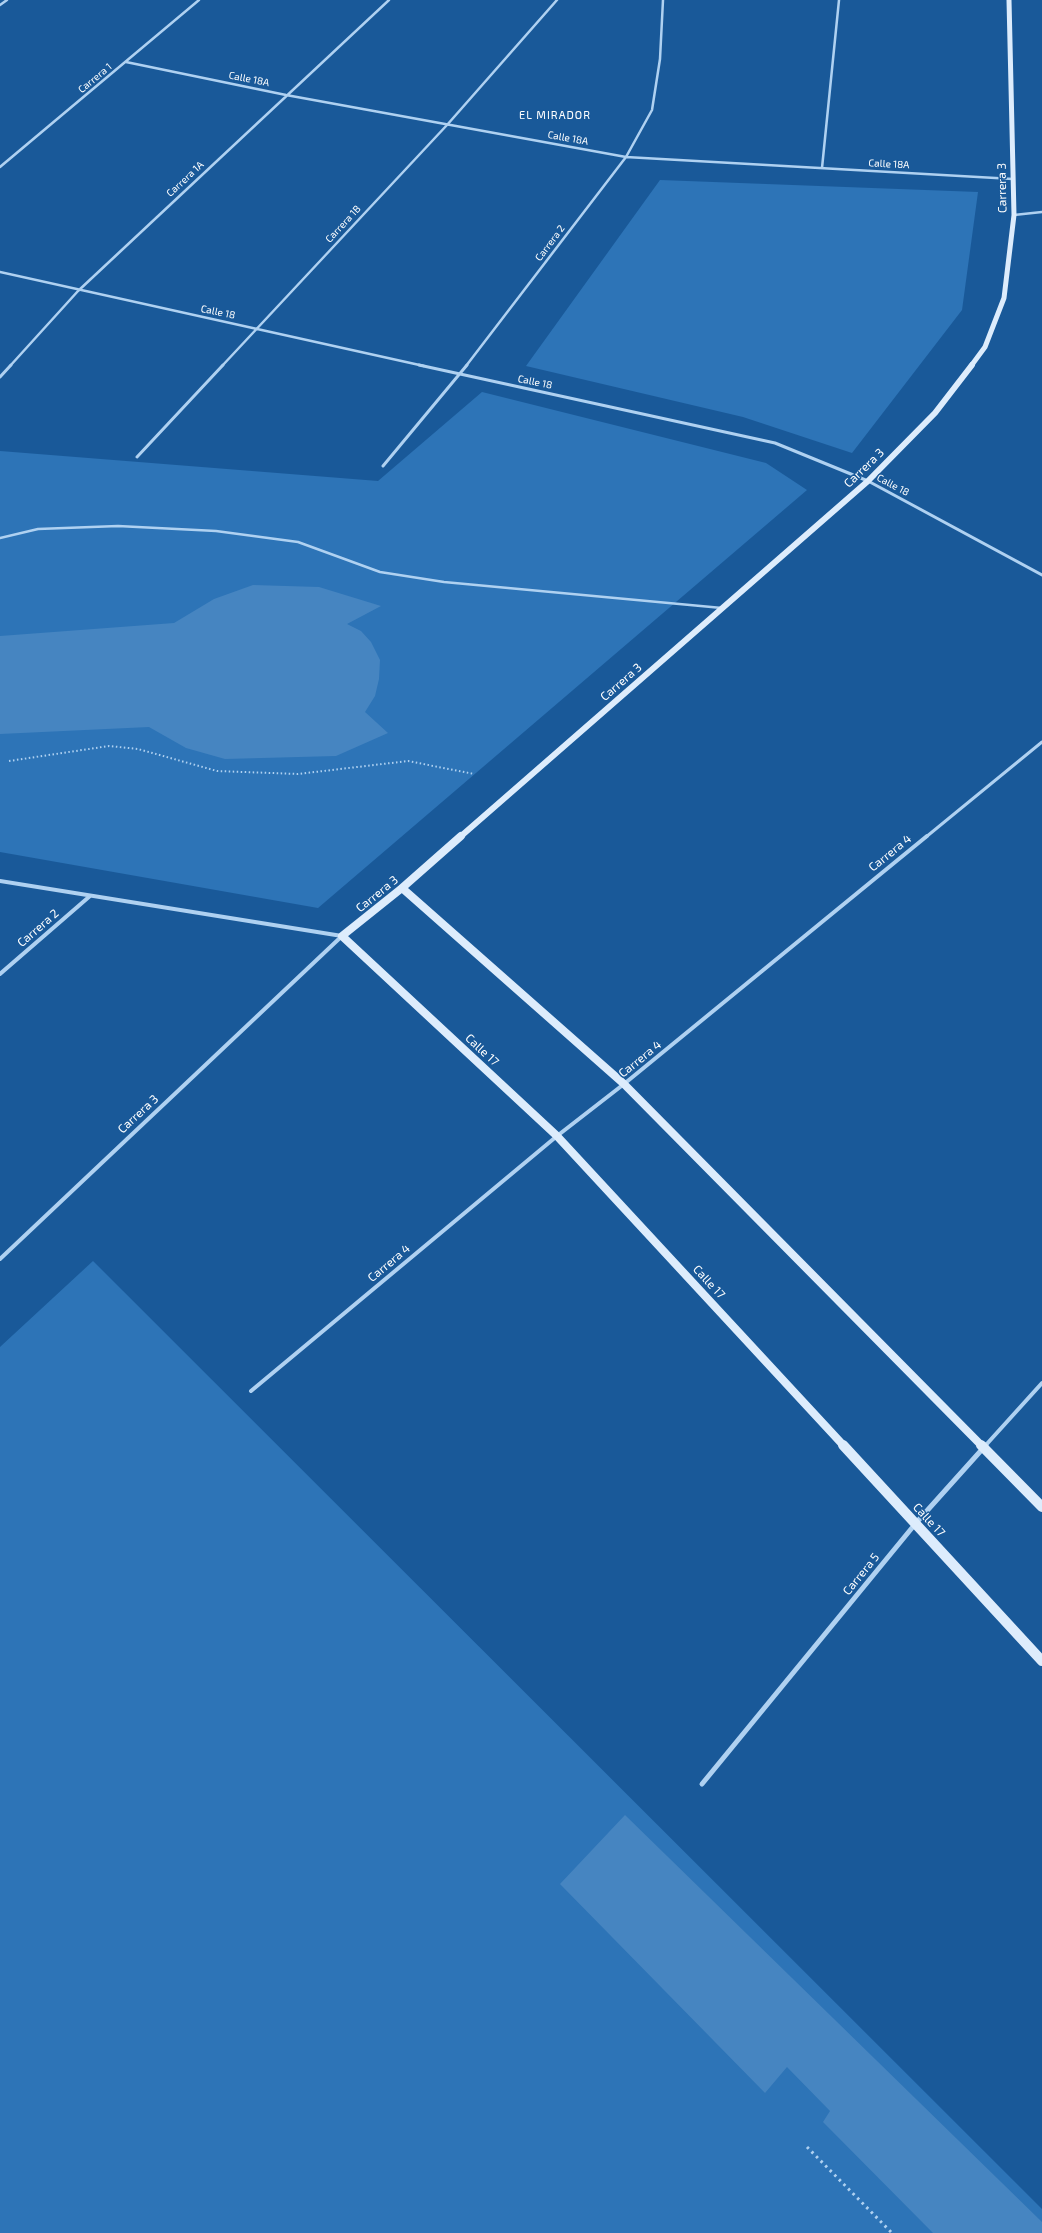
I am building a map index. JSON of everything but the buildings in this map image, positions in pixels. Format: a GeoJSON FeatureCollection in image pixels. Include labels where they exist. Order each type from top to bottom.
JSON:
{"type":"FeatureCollection","features":[{"type":"Feature","properties":{"kind":"street"},"geometry":{"type":"LineString","coordinates":[[0,5],[7,0]]}},
{"type":"Feature","properties":{"kind":"street","name":"Carrera 1"},"geometry":{"type":"LineString","coordinates":[[0,167],[199,0]]}},
{"type":"Feature","properties":{"kind":"street","name":"Carrera 1A"},"geometry":{"type":"LineString","coordinates":[[0,377],[78,291],[389,0]]}},
{"type":"Feature","properties":{"kind":"street","name":"Carrera 1B"},"geometry":{"type":"LineString","coordinates":[[137,457],[447,125],[557,0]]}},
{"type":"Feature","properties":{"kind":"street","name":"Carrera 2"},"geometry":{"type":"LineString","coordinates":[[383,466],[460,374],[626,156],[652,110],[660,59],[664,0]]}},
{"type":"Feature","properties":{"kind":"street"},"geometry":{"type":"LineString","coordinates":[[822,168],[839,0]]}},
{"type":"Feature","properties":{"kind":"street","name":"Carrera 3"},"geometry":{"type":"LineString","coordinates":[[0,1259],[342,936],[402,888],[868,481],[935,413],[985,347],[1004,298],[1014,216],[1009,0]]}},
{"type":"Feature","properties":{"kind":"street","name":"Calle 18A"},"geometry":{"type":"LineString","coordinates":[[126,62],[286,95],[626,156],[1013,179]]}},
{"type":"Feature","properties":{"kind":"street"},"geometry":{"type":"LineString","coordinates":[[1014,216],[1042,212]]}},
{"type":"Feature","properties":{"kind":"street","name":"Calle 18"},"geometry":{"type":"LineString","coordinates":[[0,272],[78,291],[257,328],[775,443],[868,481],[1042,575]]}},
{"type":"Feature","properties":{"kind":"street","name":"Carrera 4"},"geometry":{"type":"LineString","coordinates":[[251,1391],[557,1136],[624,1084],[1042,742]]}},
{"type":"Feature","properties":{"kind":"street"},"geometry":{"type":"LineString","coordinates":[[0,881],[342,936]]}},
{"type":"Feature","properties":{"kind":"street"},"geometry":{"type":"LineString","coordinates":[[402,888],[624,1084],[1042,1507]]}},
{"type":"Feature","properties":{"kind":"street","name":"Carrera 2"},"geometry":{"type":"LineString","coordinates":[[0,974],[90,896]]}},
{"type":"Feature","properties":{"kind":"street","name":"Calle 17"},"geometry":{"type":"LineString","coordinates":[[342,936],[557,1136],[1042,1661]]}},
{"type":"Feature","properties":{"kind":"street","name":"Carrera 5"},"geometry":{"type":"LineString","coordinates":[[702,1784],[916,1523],[983,1446],[1042,1383]]}},
{"type":"Feature","properties":{"kind":"lane"},"geometry":{"type":"LineString","coordinates":[[0,538],[38,529],[118,526],[216,531],[298,542],[380,572],[444,582],[722,608]]}},
{"type":"Feature","properties":{"kind":"path"},"geometry":{"type":"LineString","coordinates":[[9,761],[109,746],[138,749],[217,771],[298,774],[408,761],[475,774],[510,794]]}},
{"type":"Feature","properties":{"kind":"path"},"geometry":{"type":"LineString","coordinates":[[807,2147],[892,2233]]}},
{"type":"Feature","properties":{"kind":"shaded area"},"geometry":{"type":"Polygon","coordinates":[[[660,180],[978,192],[962,310],[852,453],[743,417],[526,366],[660,180]]]}},
{"type":"Feature","properties":{"kind":"shaded area"},"geometry":{"type":"Polygon","coordinates":[[[482,392],[766,463],[807,490],[318,908],[0,852],[0,451],[378,481],[482,392]]]}},
{"type":"Feature","properties":{"kind":"shaded area"},"geometry":{"type":"Polygon","coordinates":[[[93,1261],[1042,2209],[1042,2233],[0,2233],[0,1347],[93,1261]]]}},
{"type":"Feature","properties":{"kind":"district","name":"EL MIRADOR"},"geometry":{"type":"Point","coordinates":[555,115]}}]}
